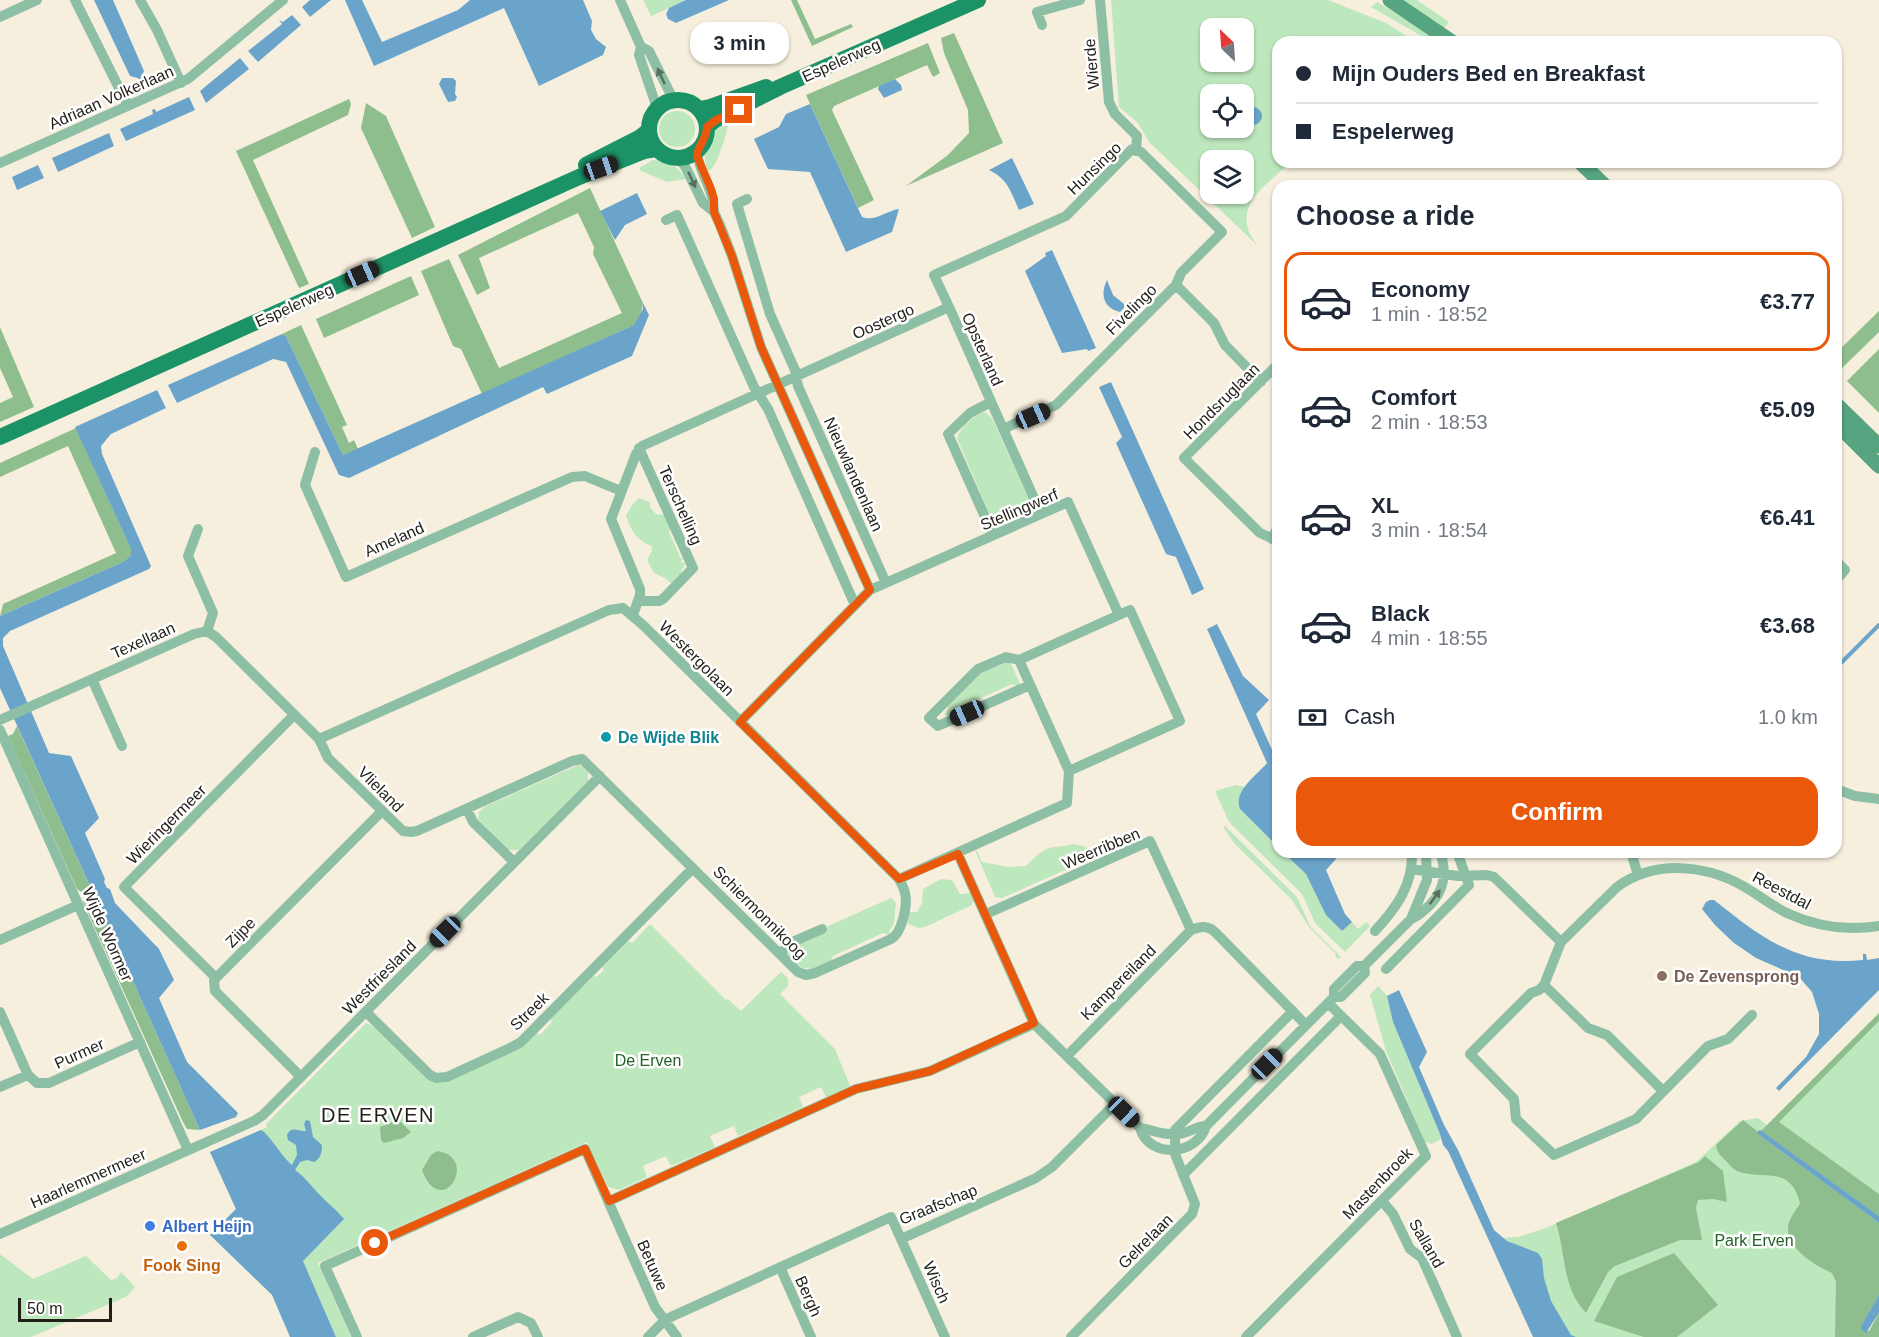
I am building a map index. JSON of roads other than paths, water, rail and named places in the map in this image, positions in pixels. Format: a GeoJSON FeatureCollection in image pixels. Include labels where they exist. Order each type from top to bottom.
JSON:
{"type":"FeatureCollection","features":[{"type":"Feature","properties":{"kind":"main road","name":"Espelerweg"},"geometry":{"type":"LineString","coordinates":[[700,109],[762,88],[961,0]]}},
{"type":"Feature","properties":{"kind":"main road","name":"Espelerweg"},"geometry":{"type":"LineString","coordinates":[[707,127],[716,120],[780,87],[978,0]]}},
{"type":"Feature","properties":{"kind":"main road"},"geometry":{"type":"LineString","coordinates":[[1390,0],[1443,36]]}},
{"type":"Feature","properties":{"kind":"main road"},"geometry":{"type":"LineString","coordinates":[[675,100],[687,101],[700,109],[707,127],[705,140],[697,151],[679,158],[665,156],[656,149],[648,131],[650,118],[657,108],[666,102],[675,100]]}},
{"type":"Feature","properties":{"kind":"main road","name":"Espelerweg"},"geometry":{"type":"LineString","coordinates":[[0,430],[578,170],[648,131]]}},
{"type":"Feature","properties":{"kind":"main road","name":"Espelerweg"},"geometry":{"type":"LineString","coordinates":[[0,437],[579,177],[644,151],[656,149]]}},
{"type":"Feature","properties":{"kind":"main road"},"geometry":{"type":"LineString","coordinates":[[1586,168],[1599,180]]}},
{"type":"Feature","properties":{"kind":"main road"},"geometry":{"type":"LineString","coordinates":[[1842,423],[1879,446]]}},
{"type":"Feature","properties":{"kind":"main road"},"geometry":{"type":"LineString","coordinates":[[1842,424],[1879,466]]}},
{"type":"Feature","properties":{"kind":"street"},"geometry":{"type":"LineString","coordinates":[[0,16],[36,0]]}},
{"type":"Feature","properties":{"kind":"street"},"geometry":{"type":"LineString","coordinates":[[75,0],[128,106]]}},
{"type":"Feature","properties":{"kind":"street"},"geometry":{"type":"LineString","coordinates":[[140,0],[181,82]]}},
{"type":"Feature","properties":{"kind":"street","name":"Adriaan Volkerlaan"},"geometry":{"type":"LineString","coordinates":[[0,163],[193,76],[269,4],[283,0]]}},
{"type":"Feature","properties":{"kind":"street"},"geometry":{"type":"LineString","coordinates":[[620,0],[641,47],[639,55],[657,108]]}},
{"type":"Feature","properties":{"kind":"street"},"geometry":{"type":"LineString","coordinates":[[1042,25],[1037,12],[1080,0]]}},
{"type":"Feature","properties":{"kind":"street","name":"Wierde"},"geometry":{"type":"LineString","coordinates":[[1100,0],[1109,102],[1115,114],[1137,136],[1136,151]]}},
{"type":"Feature","properties":{"kind":"street"},"geometry":{"type":"LineString","coordinates":[[641,47],[649,51],[675,100]]}},
{"type":"Feature","properties":{"kind":"street","name":"Hunsingo"},"geometry":{"type":"LineString","coordinates":[[949,308],[934,275],[1066,216],[1132,149],[1147,157],[1222,232],[1181,273],[1176,285]]}},
{"type":"Feature","properties":{"kind":"street","name":"Nieuwlandenlaan"},"geometry":{"type":"LineString","coordinates":[[697,151],[714,199],[714,212],[732,256],[757,336],[870,590]]}},
{"type":"Feature","properties":{"kind":"street","name":"Nieuwlandenlaan"},"geometry":{"type":"LineString","coordinates":[[679,158],[704,203],[714,212]]}},
{"type":"Feature","properties":{"kind":"street","name":"Nieuwlandenlaan"},"geometry":{"type":"LineString","coordinates":[[747,199],[737,204],[770,314],[798,386],[886,583]]}},
{"type":"Feature","properties":{"kind":"street"},"geometry":{"type":"LineString","coordinates":[[666,220],[677,215],[758,393],[768,409],[855,605]]}},
{"type":"Feature","properties":{"kind":"street","name":"Fivelingo"},"geometry":{"type":"LineString","coordinates":[[1003,429],[1056,405],[1176,285],[1212,321],[1225,345],[1261,382]]}},
{"type":"Feature","properties":{"kind":"street","name":"Oostergo"},"geometry":{"type":"LineString","coordinates":[[796,376],[949,308]]}},
{"type":"Feature","properties":{"kind":"street","name":"Opsterland"},"geometry":{"type":"LineString","coordinates":[[949,308],[1041,514]]}},
{"type":"Feature","properties":{"kind":"street","name":"Hondsruglaan"},"geometry":{"type":"LineString","coordinates":[[1272,370],[1184,458],[1257,531],[1272,538]]}},
{"type":"Feature","properties":{"kind":"street"},"geometry":{"type":"LineString","coordinates":[[639,448],[796,376]]}},
{"type":"Feature","properties":{"kind":"street","name":"Opsterland"},"geometry":{"type":"LineString","coordinates":[[991,402],[970,412],[948,434],[993,535]]}},
{"type":"Feature","properties":{"kind":"street","name":"Terschelling"},"geometry":{"type":"LineString","coordinates":[[639,448],[693,568],[661,600],[638,601],[639,587],[611,522],[612,513],[639,448]]}},
{"type":"Feature","properties":{"kind":"street","name":"Ameland"},"geometry":{"type":"LineString","coordinates":[[315,452],[305,485],[346,577],[569,478],[587,477],[621,491]]}},
{"type":"Feature","properties":{"kind":"street","name":"Stellingwerf"},"geometry":{"type":"LineString","coordinates":[[870,590],[1068,502],[1119,615]]}},
{"type":"Feature","properties":{"kind":"street"},"geometry":{"type":"LineString","coordinates":[[198,529],[188,556],[213,614],[207,631],[213,634],[294,715]]}},
{"type":"Feature","properties":{"kind":"street"},"geometry":{"type":"LineString","coordinates":[[740,722],[870,590]]}},
{"type":"Feature","properties":{"kind":"street"},"geometry":{"type":"LineString","coordinates":[[319,739],[609,610],[623,608],[633,615],[638,601]]}},
{"type":"Feature","properties":{"kind":"street"},"geometry":{"type":"LineString","coordinates":[[1030,685],[938,726],[929,718],[978,669],[1006,657],[1019,660],[1130,610],[1180,721],[1069,771]]}},
{"type":"Feature","properties":{"kind":"street","name":"Westergolaan"},"geometry":{"type":"LineString","coordinates":[[633,615],[899,879]]}},
{"type":"Feature","properties":{"kind":"street","name":"Texellaan"},"geometry":{"type":"LineString","coordinates":[[0,720],[194,634],[207,631]]}},
{"type":"Feature","properties":{"kind":"street"},"geometry":{"type":"LineString","coordinates":[[899,879],[1067,803],[1069,771],[1019,660]]}},
{"type":"Feature","properties":{"kind":"street"},"geometry":{"type":"LineString","coordinates":[[92,679],[122,746]]}},
{"type":"Feature","properties":{"kind":"street","name":"Vlieland"},"geometry":{"type":"LineString","coordinates":[[294,715],[319,739],[328,758],[401,830],[411,832],[580,759]]}},
{"type":"Feature","properties":{"kind":"street","name":"Wieringermeer"},"geometry":{"type":"LineString","coordinates":[[216,978],[124,887],[294,715]]}},
{"type":"Feature","properties":{"kind":"street","name":"Wijde Wormer"},"geometry":{"type":"LineString","coordinates":[[0,730],[188,1150]]}},
{"type":"Feature","properties":{"kind":"street","name":"Schiermonnikoog"},"geometry":{"type":"LineString","coordinates":[[580,759],[585,760],[796,970],[809,975],[895,937],[901,929],[906,894],[899,879]]}},
{"type":"Feature","properties":{"kind":"street","name":"Westfriesland"},"geometry":{"type":"LineString","coordinates":[[188,1150],[261,1116],[600,776]]}},
{"type":"Feature","properties":{"kind":"street"},"geometry":{"type":"LineString","coordinates":[[1842,791],[1879,800]]}},
{"type":"Feature","properties":{"kind":"street"},"geometry":{"type":"LineString","coordinates":[[467,808],[474,822],[514,862]]}},
{"type":"Feature","properties":{"kind":"street","name":"Zijpe"},"geometry":{"type":"LineString","coordinates":[[216,978],[382,811]]}},
{"type":"Feature","properties":{"kind":"street","name":"Weerribben"},"geometry":{"type":"LineString","coordinates":[[986,914],[1150,841],[1189,925]]}},
{"type":"Feature","properties":{"kind":"street"},"geometry":{"type":"LineString","coordinates":[[958,854],[1034,1023],[1140,1128],[1175,1135],[1206,1126]]}},
{"type":"Feature","properties":{"kind":"street"},"geometry":{"type":"LineString","coordinates":[[1375,931],[1382,919],[1404,895],[1412,858]]}},
{"type":"Feature","properties":{"kind":"street"},"geometry":{"type":"LineString","coordinates":[[1411,919],[1425,886],[1428,871],[1427,858]]}},
{"type":"Feature","properties":{"kind":"street"},"geometry":{"type":"LineString","coordinates":[[1140,1128],[1142,1135],[1164,1150],[1184,1148],[1205,1132],[1206,1126],[1331,1000],[1341,997],[1365,973],[1364,966],[1411,919],[1418,917],[1437,897],[1443,885],[1441,858]]}},
{"type":"Feature","properties":{"kind":"street"},"geometry":{"type":"LineString","coordinates":[[1391,967],[1466,890],[1470,883],[1460,858]]}},
{"type":"Feature","properties":{"kind":"street"},"geometry":{"type":"LineString","coordinates":[[1633,858],[1638,875]]}},
{"type":"Feature","properties":{"kind":"street","name":"Streek"},"geometry":{"type":"LineString","coordinates":[[366,1012],[430,1075],[436,1078],[447,1077],[520,1042],[693,868]]}},
{"type":"Feature","properties":{"kind":"street","name":"Reestdal"},"geometry":{"type":"LineString","coordinates":[[1561,942],[1617,887],[1638,875],[1658,869],[1672,868],[1708,872],[1741,885],[1780,910],[1809,922],[1842,928],[1879,926]]}},
{"type":"Feature","properties":{"kind":"street"},"geometry":{"type":"LineString","coordinates":[[1411,869],[1444,874],[1494,877],[1561,942],[1544,985],[1526,998],[1470,1054],[1514,1099],[1516,1119],[1554,1155],[1634,1120],[1708,1046],[1728,1039],[1752,1015]]}},
{"type":"Feature","properties":{"kind":"street"},"geometry":{"type":"LineString","coordinates":[[0,940],[78,905]]}},
{"type":"Feature","properties":{"kind":"street"},"geometry":{"type":"LineString","coordinates":[[1189,925],[1212,929],[1306,1025]]}},
{"type":"Feature","properties":{"kind":"street","name":"Kampereiland"},"geometry":{"type":"LineString","coordinates":[[1067,1056],[1189,925]]}},
{"type":"Feature","properties":{"kind":"street"},"geometry":{"type":"LineString","coordinates":[[780,954],[790,943],[822,929]]}},
{"type":"Feature","properties":{"kind":"street"},"geometry":{"type":"LineString","coordinates":[[216,978],[213,985],[215,991],[301,1077]]}},
{"type":"Feature","properties":{"kind":"street"},"geometry":{"type":"LineString","coordinates":[[1544,985],[1588,1028],[1607,1035],[1664,1091]]}},
{"type":"Feature","properties":{"kind":"street","name":"Mastenbroek"},"geometry":{"type":"LineString","coordinates":[[1246,1337],[1426,1156],[1380,1054],[1341,1016],[1331,1000]]}},
{"type":"Feature","properties":{"kind":"street"},"geometry":{"type":"LineString","coordinates":[[1175,1135],[1175,1130],[1293,1011]]}},
{"type":"Feature","properties":{"kind":"street"},"geometry":{"type":"LineString","coordinates":[[0,1012],[28,1075],[0,1087]]}},
{"type":"Feature","properties":{"kind":"street"},"geometry":{"type":"LineString","coordinates":[[1183,1175],[1341,1016]]}},
{"type":"Feature","properties":{"kind":"street"},"geometry":{"type":"LineString","coordinates":[[609,1201],[856,1089],[930,1071],[1034,1023]]}},
{"type":"Feature","properties":{"kind":"street","name":"Purmer"},"geometry":{"type":"LineString","coordinates":[[28,1075],[37,1083],[49,1083],[140,1042]]}},
{"type":"Feature","properties":{"kind":"street","name":"Graafschap"},"geometry":{"type":"LineString","coordinates":[[665,1320],[891,1217],[901,1239],[1041,1176],[1115,1104]]}},
{"type":"Feature","properties":{"kind":"street","name":"Gelrelaan"},"geometry":{"type":"LineString","coordinates":[[1071,1337],[1192,1214],[1195,1207],[1194,1202],[1175,1150],[1175,1135]]}},
{"type":"Feature","properties":{"kind":"street","name":"Betuwe"},"geometry":{"type":"LineString","coordinates":[[357,1337],[325,1266],[585,1149],[655,1307],[677,1337]]}},
{"type":"Feature","properties":{"kind":"street","name":"Haarlemmermeer"},"geometry":{"type":"LineString","coordinates":[[0,1234],[188,1150]]}},
{"type":"Feature","properties":{"kind":"street","name":"Salland"},"geometry":{"type":"LineString","coordinates":[[1382,1201],[1393,1214],[1410,1249],[1422,1258],[1457,1337]]}},
{"type":"Feature","properties":{"kind":"street","name":"Wisch"},"geometry":{"type":"LineString","coordinates":[[901,1239],[945,1337]]}},
{"type":"Feature","properties":{"kind":"street","name":"Bergh"},"geometry":{"type":"LineString","coordinates":[[780,1268],[811,1337]]}},
{"type":"Feature","properties":{"kind":"street"},"geometry":{"type":"LineString","coordinates":[[473,1337],[518,1317],[531,1323],[538,1337]]}},
{"type":"Feature","properties":{"kind":"street"},"geometry":{"type":"LineString","coordinates":[[648,1337],[665,1320]]}},
{"type":"Feature","properties":{"kind":"water"},"geometry":{"type":"Polygon","coordinates":[[[94,0],[113,0],[144,71],[142,80],[139,81],[138,78],[130,76],[94,0]]]}},
{"type":"Feature","properties":{"kind":"water"},"geometry":{"type":"Polygon","coordinates":[[[310,0],[331,0],[310,17],[302,7],[310,0]]]}},
{"type":"Feature","properties":{"kind":"water"},"geometry":{"type":"Polygon","coordinates":[[[345,0],[362,0],[382,42],[458,10],[470,0],[583,0],[592,21],[591,30],[596,39],[606,47],[603,55],[539,86],[504,8],[374,66],[345,0]]]}},
{"type":"Feature","properties":{"kind":"water"},"geometry":{"type":"Polygon","coordinates":[[[686,0],[729,0],[676,23],[668,19],[666,14],[669,8],[686,0]]]}},
{"type":"Feature","properties":{"kind":"water"},"geometry":{"type":"Polygon","coordinates":[[[292,15],[301,25],[258,62],[248,51],[282,24],[279,20],[283,22],[292,15]]]}},
{"type":"Feature","properties":{"kind":"water"},"geometry":{"type":"Polygon","coordinates":[[[240,58],[249,69],[206,103],[200,91],[240,58]]]}},
{"type":"Feature","properties":{"kind":"water"},"geometry":{"type":"Polygon","coordinates":[[[442,78],[453,78],[456,81],[455,101],[448,102],[439,84],[442,78]]]}},
{"type":"Feature","properties":{"kind":"water"},"geometry":{"type":"Polygon","coordinates":[[[895,79],[901,85],[902,90],[884,98],[878,89],[879,86],[895,79]]]}},
{"type":"Feature","properties":{"kind":"water"},"geometry":{"type":"Polygon","coordinates":[[[189,97],[195,110],[126,141],[120,129],[153,114],[152,110],[155,109],[156,112],[189,97]]]}},
{"type":"Feature","properties":{"kind":"water"},"geometry":{"type":"Polygon","coordinates":[[[810,104],[862,217],[872,218],[899,209],[892,232],[846,252],[810,172],[768,169],[754,139],[779,127],[786,114],[810,104]]]}},
{"type":"Feature","properties":{"kind":"water"},"geometry":{"type":"Polygon","coordinates":[[[1254,107],[1261,113],[1261,119],[1254,125],[1254,107]]]}},
{"type":"Feature","properties":{"kind":"water"},"geometry":{"type":"Polygon","coordinates":[[[109,133],[114,146],[58,172],[52,158],[109,133]]]}},
{"type":"Feature","properties":{"kind":"water"},"geometry":{"type":"Polygon","coordinates":[[[1012,158],[1034,204],[1019,210],[1005,182],[989,170],[1012,158]]]}},
{"type":"Feature","properties":{"kind":"water"},"geometry":{"type":"Polygon","coordinates":[[[38,165],[44,178],[17,190],[12,177],[38,165]]]}},
{"type":"Feature","properties":{"kind":"water"},"geometry":{"type":"Polygon","coordinates":[[[637,193],[647,214],[625,225],[615,240],[600,211],[637,193]]]}},
{"type":"Feature","properties":{"kind":"water"},"geometry":{"type":"Polygon","coordinates":[[[1052,250],[1096,348],[1088,351],[1087,349],[1062,353],[1025,271],[1046,256],[1045,253],[1052,250]]]}},
{"type":"Feature","properties":{"kind":"water"},"geometry":{"type":"Polygon","coordinates":[[[1107,280],[1113,295],[1124,304],[1120,312],[1110,307],[1104,300],[1107,280]]]}},
{"type":"Feature","properties":{"kind":"water"},"geometry":{"type":"Polygon","coordinates":[[[642,301],[649,315],[632,356],[547,394],[543,387],[349,478],[339,475],[286,362],[273,359],[177,403],[168,385],[282,334],[286,336],[343,455],[634,325],[643,309],[642,301]]]}},
{"type":"Feature","properties":{"kind":"water"},"geometry":{"type":"Polygon","coordinates":[[[1111,382],[1204,589],[1192,595],[1176,557],[1166,554],[1116,443],[1122,437],[1099,387],[1111,382]]]}},
{"type":"Feature","properties":{"kind":"water"},"geometry":{"type":"Polygon","coordinates":[[[157,390],[166,408],[111,434],[101,446],[102,454],[151,566],[149,569],[10,631],[3,638],[3,646],[49,753],[71,756],[99,818],[85,833],[107,888],[110,889],[115,903],[159,949],[174,980],[159,998],[187,1062],[238,1113],[236,1117],[200,1130],[94,895],[93,887],[90,886],[0,688],[0,616],[123,562],[131,555],[131,549],[75,427],[157,390]]]}},
{"type":"Feature","properties":{"kind":"water"},"geometry":{"type":"Polygon","coordinates":[[[1217,624],[1243,676],[1269,700],[1256,714],[1272,750],[1272,841],[1240,809],[1239,802],[1243,790],[1267,763],[1207,629],[1217,624]]]}},
{"type":"Feature","properties":{"kind":"water"},"geometry":{"type":"Polygon","coordinates":[[[1289,858],[1336,858],[1326,870],[1345,914],[1352,922],[1342,931],[1326,915],[1306,874],[1289,858]]]}},
{"type":"Feature","properties":{"kind":"water"},"geometry":{"type":"Polygon","coordinates":[[[1710,900],[1714,900],[1765,938],[1800,954],[1840,961],[1863,960],[1863,954],[1866,954],[1867,960],[1879,958],[1879,990],[1779,1091],[1776,1088],[1806,1057],[1819,1034],[1819,1014],[1812,992],[1799,977],[1756,958],[1734,943],[1702,909],[1710,900]]]}},
{"type":"Feature","properties":{"kind":"water"},"geometry":{"type":"Polygon","coordinates":[[[1399,990],[1427,1052],[1419,1067],[1494,1230],[1507,1241],[1538,1253],[1542,1259],[1544,1278],[1551,1301],[1571,1335],[1576,1337],[1533,1337],[1448,1151],[1443,1145],[1393,1022],[1387,996],[1399,990]]]}},
{"type":"Feature","properties":{"kind":"water"},"geometry":{"type":"Polygon","coordinates":[[[306,1120],[310,1121],[313,1137],[322,1145],[321,1153],[314,1162],[307,1160],[300,1162],[295,1170],[344,1219],[303,1261],[336,1337],[290,1337],[272,1295],[210,1235],[236,1209],[210,1152],[261,1130],[292,1165],[297,1155],[296,1145],[288,1140],[287,1135],[291,1130],[306,1131],[304,1124],[306,1120]]]}},
{"type":"Feature","properties":{"kind":"water"},"geometry":{"type":"Polygon","coordinates":[[[1760,1130],[1879,1216],[1879,1223],[1758,1134],[1760,1130]]]}},
{"type":"Feature","properties":{"kind":"water"},"geometry":{"type":"Polygon","coordinates":[[[1879,1295],[1879,1313],[1866,1333],[1861,1326],[1879,1295]]]}},
{"type":"Feature","properties":{"kind":"waterway"},"geometry":{"type":"LineString","coordinates":[[1842,662],[1879,625]]}},
{"type":"Feature","properties":{"kind":"place","name":"De Wijde Blik"},"geometry":{"type":"Point","coordinates":[606,737]}},
{"type":"Feature","properties":{"kind":"place","name":"De Zevensprong"},"geometry":{"type":"Point","coordinates":[1662,976]}},
{"type":"Feature","properties":{"kind":"place","name":"Albert Heijn"},"geometry":{"type":"Point","coordinates":[150,1226]}},
{"type":"Feature","properties":{"kind":"place","name":"Fook Sing"},"geometry":{"type":"Point","coordinates":[182,1246]}},
{"type":"Feature","properties":{"kind":"district","name":"DE ERVEN"},"geometry":{"type":"Point","coordinates":[378,1115]}},
{"type":"Feature","properties":{"kind":"park label","name":"De Erven"},"geometry":{"type":"Point","coordinates":[648,1060]}},
{"type":"Feature","properties":{"kind":"park label","name":"Park Erven"},"geometry":{"type":"Point","coordinates":[1754,1240]}}]}
